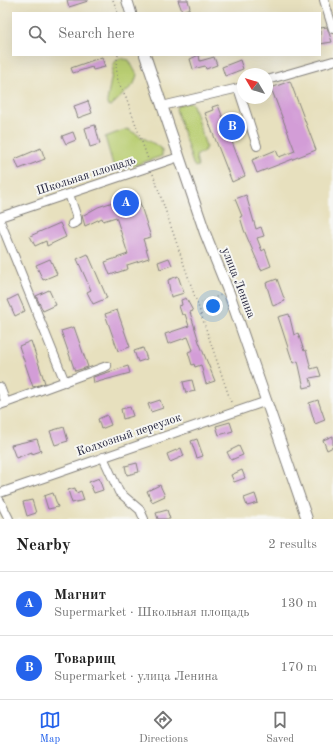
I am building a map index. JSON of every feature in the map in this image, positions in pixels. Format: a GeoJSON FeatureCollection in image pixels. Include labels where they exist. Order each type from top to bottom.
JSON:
{"type":"FeatureCollection","features":[{"type":"Feature","properties":{"kind":"main road"},"geometry":{"type":"LineString","coordinates":[[127,0],[131,12]]}},
{"type":"Feature","properties":{"kind":"main road","name":"улица Ленина"},"geometry":{"type":"LineString","coordinates":[[145,56],[205,233],[229,293],[308,519]]}},
{"type":"Feature","properties":{"kind":"street"},"geometry":{"type":"LineString","coordinates":[[324,0],[333,29]]}},
{"type":"Feature","properties":{"kind":"street"},"geometry":{"type":"LineString","coordinates":[[273,78],[333,61]]}},
{"type":"Feature","properties":{"kind":"street"},"geometry":{"type":"LineString","coordinates":[[162,106],[237,88]]}},
{"type":"Feature","properties":{"kind":"street"},"geometry":{"type":"LineString","coordinates":[[246,104],[257,146]]}},
{"type":"Feature","properties":{"kind":"street","name":"Школьная площадь"},"geometry":{"type":"LineString","coordinates":[[0,217],[179,157]]}},
{"type":"Feature","properties":{"kind":"street"},"geometry":{"type":"LineString","coordinates":[[68,194],[77,218],[77,222],[72,224]]}},
{"type":"Feature","properties":{"kind":"street"},"geometry":{"type":"LineString","coordinates":[[0,221],[65,382]]}},
{"type":"Feature","properties":{"kind":"street"},"geometry":{"type":"LineString","coordinates":[[0,387],[3,404],[107,366]]}},
{"type":"Feature","properties":{"kind":"street","name":"Колхозный переулок"},"geometry":{"type":"LineString","coordinates":[[0,493],[267,401]]}},
{"type":"Feature","properties":{"kind":"street"},"geometry":{"type":"LineString","coordinates":[[103,457],[118,492],[140,510],[144,519]]}},
{"type":"Feature","properties":{"kind":"street"},"geometry":{"type":"LineString","coordinates":[[0,501],[9,519]]}},
{"type":"Feature","properties":{"kind":"path"},"geometry":{"type":"LineString","coordinates":[[113,0],[118,12]]}},
{"type":"Feature","properties":{"kind":"path"},"geometry":{"type":"LineString","coordinates":[[118,56],[116,64],[118,82],[126,97],[151,167],[196,304],[234,412]]}},
{"type":"Feature","properties":{"kind":"path"},"geometry":{"type":"LineString","coordinates":[[196,304],[229,293]]}},
{"type":"Feature","properties":{"kind":"green space"},"geometry":{"type":"Polygon","coordinates":[[[119,58],[129,60],[137,75],[134,84],[111,106],[107,105],[107,101],[114,63],[119,58]]]}},
{"type":"Feature","properties":{"kind":"green space"},"geometry":{"type":"Polygon","coordinates":[[[190,102],[193,105],[206,147],[204,151],[196,156],[198,166],[195,167],[176,109],[178,105],[190,102]]]}},
{"type":"Feature","properties":{"kind":"green space"},"geometry":{"type":"Polygon","coordinates":[[[127,129],[160,147],[162,156],[124,169],[113,165],[105,137],[127,129]]]}},
{"type":"Feature","properties":{"kind":"building"},"geometry":{"type":"Polygon","coordinates":[[[67,0],[88,0],[88,1],[69,7],[67,0]]]}},
{"type":"Feature","properties":{"kind":"building"},"geometry":{"type":"Polygon","coordinates":[[[178,0],[188,0],[190,8],[182,11],[178,0]]]}},
{"type":"Feature","properties":{"kind":"building"},"geometry":{"type":"Polygon","coordinates":[[[327,27],[332,42],[321,44],[321,28],[327,27]]]}},
{"type":"Feature","properties":{"kind":"building"},"geometry":{"type":"Polygon","coordinates":[[[199,56],[200,61],[214,57],[217,65],[206,69],[205,66],[193,69],[190,59],[199,56]]]}},
{"type":"Feature","properties":{"kind":"building"},"geometry":{"type":"Polygon","coordinates":[[[102,57],[105,67],[93,70],[92,67],[73,73],[71,68],[102,57]]]}},
{"type":"Feature","properties":{"kind":"building"},"geometry":{"type":"Polygon","coordinates":[[[240,60],[243,68],[237,68],[237,71],[225,76],[222,67],[240,60]]]}},
{"type":"Feature","properties":{"kind":"building"},"geometry":{"type":"Polygon","coordinates":[[[290,81],[316,150],[257,173],[252,160],[276,150],[279,157],[295,151],[273,93],[273,87],[290,81]]]}},
{"type":"Feature","properties":{"kind":"building"},"geometry":{"type":"Polygon","coordinates":[[[88,101],[92,113],[78,118],[74,106],[88,101]]]}},
{"type":"Feature","properties":{"kind":"building"},"geometry":{"type":"Polygon","coordinates":[[[218,105],[245,176],[232,182],[205,113],[213,110],[212,107],[218,105]]]}},
{"type":"Feature","properties":{"kind":"building"},"geometry":{"type":"Polygon","coordinates":[[[95,125],[100,144],[90,147],[85,128],[95,125]]]}},
{"type":"Feature","properties":{"kind":"building"},"geometry":{"type":"Polygon","coordinates":[[[73,132],[76,140],[66,144],[62,136],[73,132]]]}},
{"type":"Feature","properties":{"kind":"building"},"geometry":{"type":"Polygon","coordinates":[[[41,148],[45,159],[19,169],[15,159],[41,148]]]}},
{"type":"Feature","properties":{"kind":"building"},"geometry":{"type":"Polygon","coordinates":[[[137,194],[151,237],[143,239],[149,258],[127,265],[128,269],[110,275],[105,262],[128,254],[116,217],[103,221],[102,218],[85,226],[82,216],[98,207],[137,194]]]}},
{"type":"Feature","properties":{"kind":"building"},"geometry":{"type":"Polygon","coordinates":[[[246,195],[256,229],[261,227],[264,236],[257,238],[262,251],[265,249],[271,266],[261,270],[244,230],[240,217],[242,216],[235,199],[246,195]]]}},
{"type":"Feature","properties":{"kind":"building"},"geometry":{"type":"Polygon","coordinates":[[[60,223],[66,237],[47,246],[46,241],[35,246],[30,236],[60,223]]]}},
{"type":"Feature","properties":{"kind":"building"},"geometry":{"type":"Polygon","coordinates":[[[88,254],[107,298],[93,304],[87,292],[91,290],[77,259],[88,254]]]}},
{"type":"Feature","properties":{"kind":"building"},"geometry":{"type":"Polygon","coordinates":[[[169,258],[172,265],[160,269],[158,262],[169,258]]]}},
{"type":"Feature","properties":{"kind":"building"},"geometry":{"type":"Polygon","coordinates":[[[50,259],[57,274],[43,280],[36,265],[50,259]]]}},
{"type":"Feature","properties":{"kind":"building"},"geometry":{"type":"Polygon","coordinates":[[[178,276],[184,293],[171,297],[168,280],[178,276]]]}},
{"type":"Feature","properties":{"kind":"building"},"geometry":{"type":"Polygon","coordinates":[[[277,279],[285,301],[273,306],[266,283],[277,279]]]}},
{"type":"Feature","properties":{"kind":"building"},"geometry":{"type":"Polygon","coordinates":[[[49,290],[56,305],[43,311],[36,296],[49,290]]]}},
{"type":"Feature","properties":{"kind":"building"},"geometry":{"type":"Polygon","coordinates":[[[18,295],[25,311],[15,316],[8,300],[18,295]]]}},
{"type":"Feature","properties":{"kind":"building"},"geometry":{"type":"Polygon","coordinates":[[[186,298],[193,311],[190,312],[199,342],[215,381],[206,384],[201,365],[195,367],[194,364],[192,365],[188,352],[193,350],[188,337],[168,344],[165,334],[189,326],[185,314],[182,315],[179,306],[182,305],[181,300],[186,298]]]}},
{"type":"Feature","properties":{"kind":"building"},"geometry":{"type":"Polygon","coordinates":[[[117,310],[130,347],[118,351],[105,314],[117,310]]]}},
{"type":"Feature","properties":{"kind":"building"},"geometry":{"type":"Polygon","coordinates":[[[289,314],[294,335],[298,333],[304,351],[306,350],[311,369],[318,367],[321,376],[310,378],[312,386],[304,388],[298,361],[293,363],[278,317],[289,314]]]}},
{"type":"Feature","properties":{"kind":"building"},"geometry":{"type":"Polygon","coordinates":[[[74,327],[88,367],[75,371],[61,331],[74,327]]]}},
{"type":"Feature","properties":{"kind":"building"},"geometry":{"type":"Polygon","coordinates":[[[31,341],[45,383],[33,387],[19,346],[31,341]]]}},
{"type":"Feature","properties":{"kind":"building"},"geometry":{"type":"Polygon","coordinates":[[[143,348],[147,359],[138,362],[134,351],[143,348]]]}},
{"type":"Feature","properties":{"kind":"building"},"geometry":{"type":"Polygon","coordinates":[[[128,366],[130,373],[94,383],[93,377],[128,366]]]}},
{"type":"Feature","properties":{"kind":"building"},"geometry":{"type":"Polygon","coordinates":[[[192,380],[195,391],[186,393],[183,382],[192,380]]]}},
{"type":"Feature","properties":{"kind":"building"},"geometry":{"type":"Polygon","coordinates":[[[160,400],[163,408],[151,412],[148,404],[160,400]]]}},
{"type":"Feature","properties":{"kind":"building"},"geometry":{"type":"Polygon","coordinates":[[[318,400],[325,420],[315,424],[309,403],[318,400]]]}},
{"type":"Feature","properties":{"kind":"building"},"geometry":{"type":"Polygon","coordinates":[[[130,407],[133,416],[123,419],[121,409],[130,407]]]}},
{"type":"Feature","properties":{"kind":"building"},"geometry":{"type":"Polygon","coordinates":[[[107,415],[111,425],[101,429],[98,419],[107,415]]]}},
{"type":"Feature","properties":{"kind":"building"},"geometry":{"type":"Polygon","coordinates":[[[230,422],[233,431],[219,435],[216,426],[230,422]]]}},
{"type":"Feature","properties":{"kind":"building"},"geometry":{"type":"Polygon","coordinates":[[[64,427],[68,441],[55,445],[50,431],[64,427]]]}},
{"type":"Feature","properties":{"kind":"building"},"geometry":{"type":"Polygon","coordinates":[[[333,436],[333,447],[327,450],[323,440],[333,436]]]}},
{"type":"Feature","properties":{"kind":"building"},"geometry":{"type":"Polygon","coordinates":[[[37,439],[41,451],[32,454],[32,452],[16,458],[11,445],[37,439]]]}},
{"type":"Feature","properties":{"kind":"building"},"geometry":{"type":"Polygon","coordinates":[[[197,439],[203,456],[197,458],[191,441],[197,439]]]}},
{"type":"Feature","properties":{"kind":"building"},"geometry":{"type":"Polygon","coordinates":[[[239,446],[243,455],[231,460],[227,452],[239,446]]]}},
{"type":"Feature","properties":{"kind":"building"},"geometry":{"type":"Polygon","coordinates":[[[181,448],[184,456],[170,462],[167,454],[181,448]]]}},
{"type":"Feature","properties":{"kind":"building"},"geometry":{"type":"Polygon","coordinates":[[[137,463],[139,472],[127,475],[125,466],[137,463]]]}},
{"type":"Feature","properties":{"kind":"building"},"geometry":{"type":"Polygon","coordinates":[[[242,470],[245,478],[234,482],[231,475],[242,470]]]}},
{"type":"Feature","properties":{"kind":"building"},"geometry":{"type":"Polygon","coordinates":[[[99,478],[103,490],[94,493],[89,482],[99,478]]]}},
{"type":"Feature","properties":{"kind":"building"},"geometry":{"type":"Polygon","coordinates":[[[160,485],[165,496],[152,502],[147,491],[160,485]]]}},
{"type":"Feature","properties":{"kind":"building"},"geometry":{"type":"Polygon","coordinates":[[[75,488],[76,493],[81,491],[84,500],[72,503],[68,490],[75,488]]]}},
{"type":"Feature","properties":{"kind":"building"},"geometry":{"type":"Polygon","coordinates":[[[53,493],[58,507],[48,509],[44,496],[53,493]]]}},
{"type":"Feature","properties":{"kind":"building"},"geometry":{"type":"Polygon","coordinates":[[[255,494],[258,503],[247,506],[244,498],[255,494]]]}},
{"type":"Feature","properties":{"kind":"building"},"geometry":{"type":"Polygon","coordinates":[[[32,500],[36,513],[27,516],[23,502],[32,500]]]}},
{"type":"Feature","properties":{"kind":"building"},"geometry":{"type":"Polygon","coordinates":[[[167,510],[170,519],[158,519],[156,513],[167,510]]]}},
{"type":"Feature","properties":{"kind":"place","name":"Товарищ"},"geometry":{"type":"Point","coordinates":[232,127]}},
{"type":"Feature","properties":{"kind":"place","name":"Магнит"},"geometry":{"type":"Point","coordinates":[126,203]}}]}
